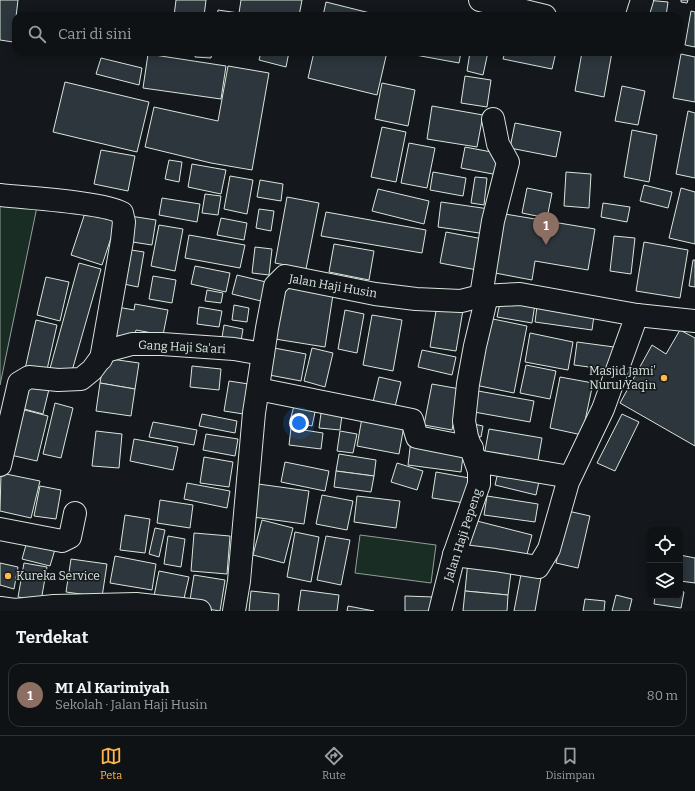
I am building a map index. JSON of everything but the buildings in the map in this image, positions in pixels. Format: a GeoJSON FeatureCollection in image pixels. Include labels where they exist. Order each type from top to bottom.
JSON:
{"type":"FeatureCollection","features":[{"type":"Feature","properties":{"kind":"street"},"geometry":{"type":"LineString","coordinates":[[480,0],[529,12]]}},
{"type":"Feature","properties":{"kind":"street"},"geometry":{"type":"LineString","coordinates":[[638,12],[642,0]]}},
{"type":"Feature","properties":{"kind":"street","name":"Jalan Haji Pepeng"},"geometry":{"type":"LineString","coordinates":[[440,611],[454,556],[479,484],[479,471],[466,432],[464,421],[468,384],[484,296],[493,221],[508,162],[498,144],[493,119]]}},
{"type":"Feature","properties":{"kind":"street"},"geometry":{"type":"LineString","coordinates":[[0,195],[96,206],[116,209],[122,213],[124,222],[122,241],[101,359]]}},
{"type":"Feature","properties":{"kind":"street","name":"Jalan Haji Husin"},"geometry":{"type":"LineString","coordinates":[[234,611],[239,581],[258,389],[263,354],[275,286],[285,276],[375,294],[416,299],[461,301],[502,294],[542,297],[637,315],[695,321]]}},
{"type":"Feature","properties":{"kind":"street"},"geometry":{"type":"LineString","coordinates":[[454,556],[495,560],[538,567],[549,549],[570,478],[604,409],[637,315]]}},
{"type":"Feature","properties":{"kind":"street","name":"Gang Haji Sa'ari"},"geometry":{"type":"LineString","coordinates":[[0,465],[19,383],[29,377],[58,380],[81,379],[92,370],[106,352],[132,344],[184,345],[234,349],[263,354]]}},
{"type":"Feature","properties":{"kind":"street"},"geometry":{"type":"LineString","coordinates":[[258,389],[412,420],[417,437],[474,454],[570,478]]}},
{"type":"Feature","properties":{"kind":"street"},"geometry":{"type":"LineString","coordinates":[[0,529],[62,541],[70,537],[75,513]]}},
{"type":"Feature","properties":{"kind":"street"},"geometry":{"type":"LineString","coordinates":[[0,608],[15,610],[54,606],[136,604],[200,611]]}},
{"type":"Feature","properties":{"kind":"green space"},"geometry":{"type":"Polygon","coordinates":[[[0,194],[38,202],[0,385],[0,194]]]}},
{"type":"Feature","properties":{"kind":"green space"},"geometry":{"type":"Polygon","coordinates":[[[360,535],[436,545],[431,583],[355,573],[360,535]]]}},
{"type":"Feature","properties":{"kind":"place","name":"MI Al Karimiyah"},"geometry":{"type":"Point","coordinates":[546,245]}},
{"type":"Feature","properties":{"kind":"place","name":"Masjid Jami' Nurul Yaqin"},"geometry":{"type":"Point","coordinates":[664,378]}},
{"type":"Feature","properties":{"kind":"place","name":"Kureka Service"},"geometry":{"type":"Point","coordinates":[8,576]}}]}
